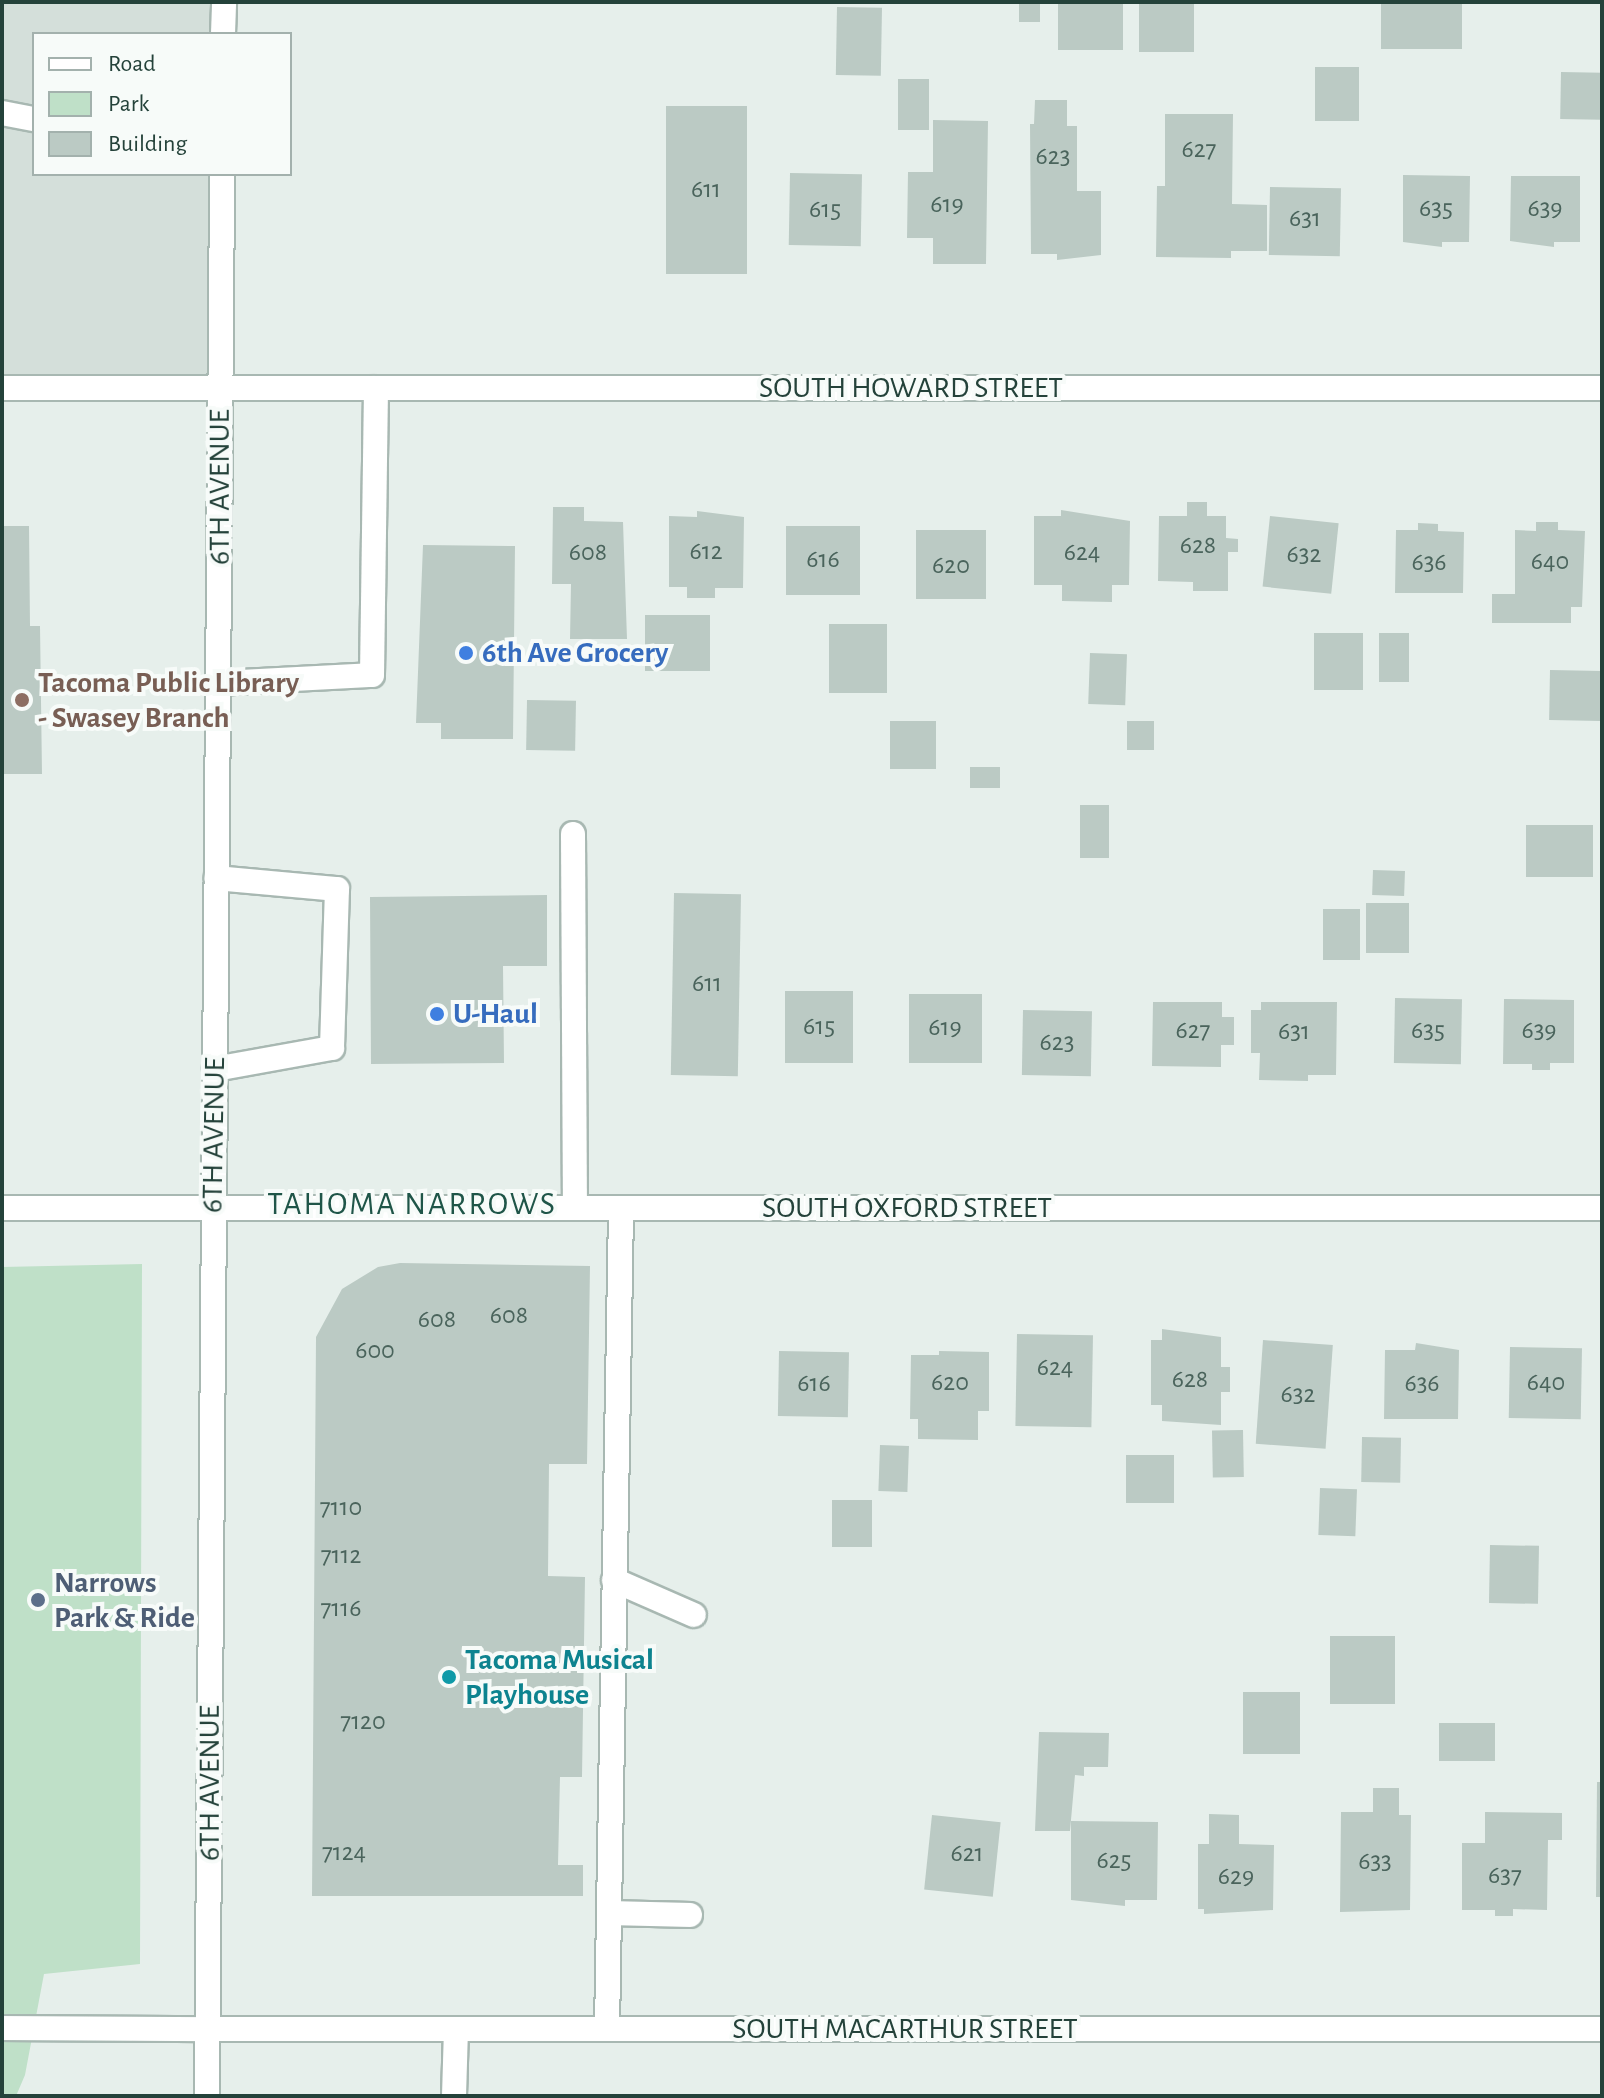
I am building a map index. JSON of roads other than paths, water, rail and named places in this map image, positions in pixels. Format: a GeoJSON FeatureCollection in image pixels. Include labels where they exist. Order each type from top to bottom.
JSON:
{"type":"FeatureCollection","features":[{"type":"Feature","properties":{"kind":"street"},"geometry":{"type":"LineString","coordinates":[[223,32],[224,2]]}},
{"type":"Feature","properties":{"kind":"street"},"geometry":{"type":"LineString","coordinates":[[2,113],[32,119]]}},
{"type":"Feature","properties":{"kind":"street","name":"6TH AVENUE"},"geometry":{"type":"LineString","coordinates":[[207,2096],[222,176]]}},
{"type":"Feature","properties":{"kind":"street","name":"SOUTH HOWARD STREET"},"geometry":{"type":"LineString","coordinates":[[2,388],[1602,388]]}},
{"type":"Feature","properties":{"kind":"street"},"geometry":{"type":"LineString","coordinates":[[219,683],[372,675],[376,388]]}},
{"type":"Feature","properties":{"kind":"street"},"geometry":{"type":"LineString","coordinates":[[573,834],[575,1208]]}},
{"type":"Feature","properties":{"kind":"street"},"geometry":{"type":"LineString","coordinates":[[215,1069],[332,1048],[337,889],[217,878]]}},
{"type":"Feature","properties":{"kind":"street","name":"SOUTH OXFORD STREET"},"geometry":{"type":"LineString","coordinates":[[2,1208],[1602,1208]]}},
{"type":"Feature","properties":{"kind":"street"},"geometry":{"type":"LineString","coordinates":[[607,2029],[621,1208]]}},
{"type":"Feature","properties":{"kind":"street"},"geometry":{"type":"LineString","coordinates":[[614,1580],[694,1615]]}},
{"type":"Feature","properties":{"kind":"street"},"geometry":{"type":"LineString","coordinates":[[610,1913],[690,1915]]}},
{"type":"Feature","properties":{"kind":"street","name":"SOUTH MACARTHUR STREET"},"geometry":{"type":"LineString","coordinates":[[2,2028],[1602,2029]]}},
{"type":"Feature","properties":{"kind":"street"},"geometry":{"type":"LineString","coordinates":[[454,2096],[456,2029]]}},
{"type":"Feature","properties":{"kind":"place","name":"6th Ave Grocery"},"geometry":{"type":"Point","coordinates":[466,653]}},
{"type":"Feature","properties":{"kind":"place","name":"Tacoma Public Library - Swasey Branch"},"geometry":{"type":"Point","coordinates":[22,700]}},
{"type":"Feature","properties":{"kind":"place","name":"U-Haul"},"geometry":{"type":"Point","coordinates":[437,1014]}},
{"type":"Feature","properties":{"kind":"place","name":"Narrows Park & Ride"},"geometry":{"type":"Point","coordinates":[38,1600]}},
{"type":"Feature","properties":{"kind":"place","name":"Tacoma Musical Playhouse"},"geometry":{"type":"Point","coordinates":[449,1677]}},
{"type":"Feature","properties":{"kind":"district","name":"TAHOMA NARROWS"},"geometry":{"type":"Point","coordinates":[412,1204]}}]}
